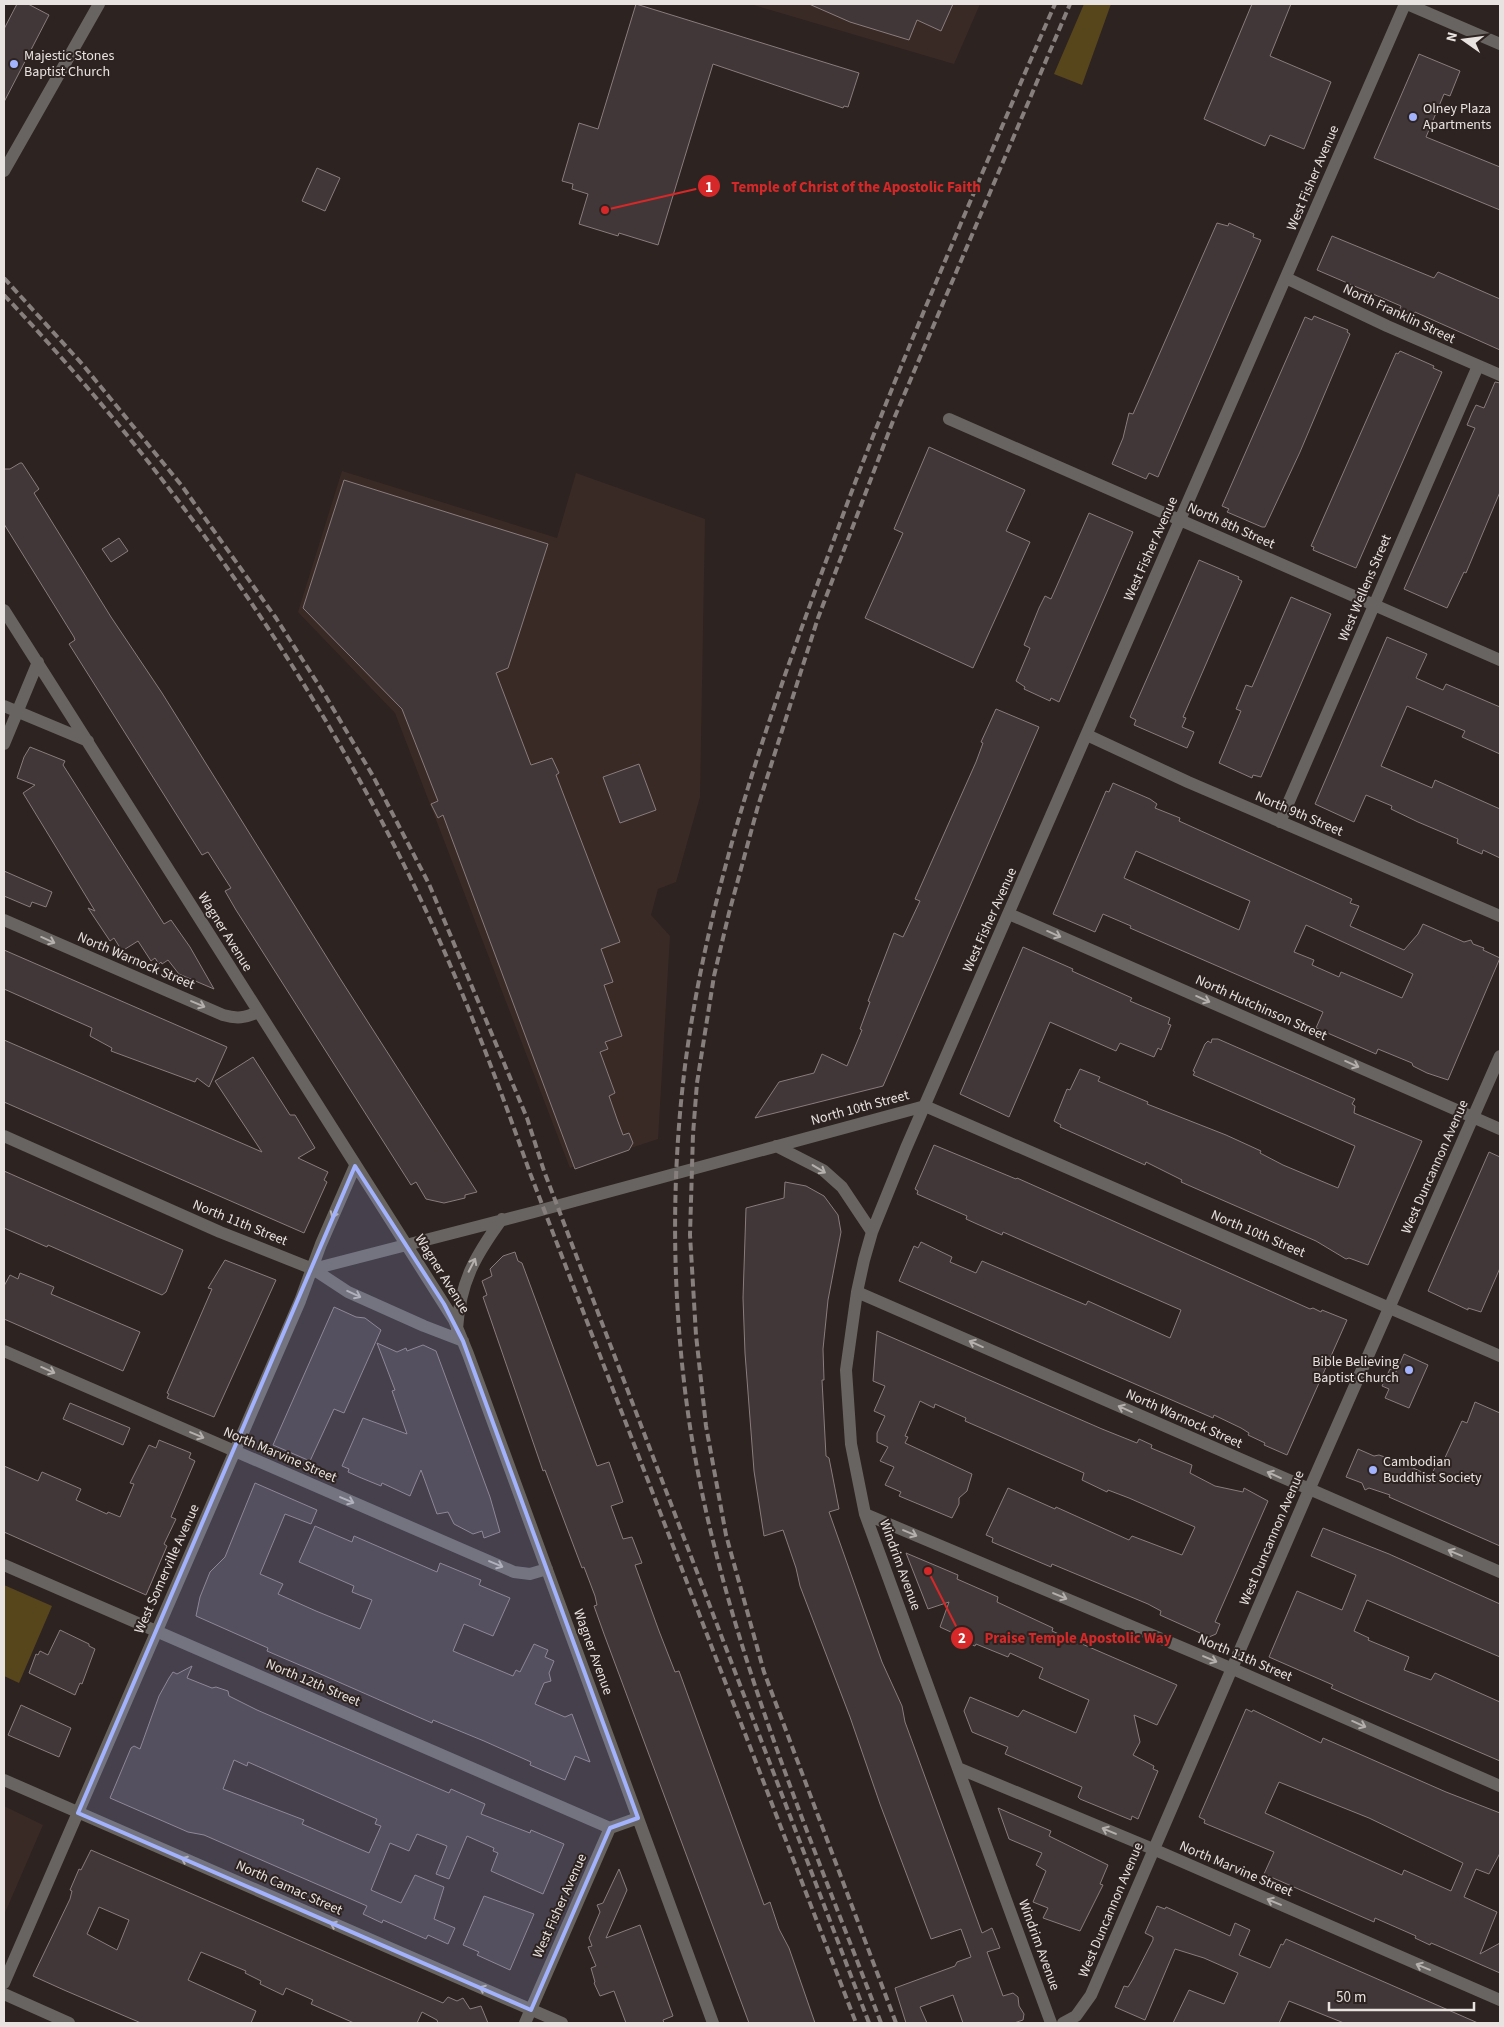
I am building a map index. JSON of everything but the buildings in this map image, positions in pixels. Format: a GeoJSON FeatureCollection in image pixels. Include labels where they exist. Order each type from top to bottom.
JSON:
{"type":"FeatureCollection","features":[{"type":"Feature","properties":{"kind":"street"},"geometry":{"type":"LineString","coordinates":[[4,171],[99,4]]}},
{"type":"Feature","properties":{"kind":"street"},"geometry":{"type":"LineString","coordinates":[[1406,4],[1500,44]]}},
{"type":"Feature","properties":{"kind":"street","name":"West Fisher Avenue"},"geometry":{"type":"LineString","coordinates":[[924,1106],[1010,914],[1406,4]]}},
{"type":"Feature","properties":{"kind":"street","name":"North Franklin Street"},"geometry":{"type":"LineString","coordinates":[[1286,278],[1500,375]]}},
{"type":"Feature","properties":{"kind":"street","name":"West Wellens Street"},"geometry":{"type":"LineString","coordinates":[[1280,822],[1478,366]]}},
{"type":"Feature","properties":{"kind":"street","name":"North 8th Street"},"geometry":{"type":"LineString","coordinates":[[949,419],[1500,660]]}},
{"type":"Feature","properties":{"kind":"street","name":"Wagner Avenue"},"geometry":{"type":"LineString","coordinates":[[4,610],[458,1329],[713,2023]]}},
{"type":"Feature","properties":{"kind":"street"},"geometry":{"type":"LineString","coordinates":[[4,744],[38,662]]}},
{"type":"Feature","properties":{"kind":"street"},"geometry":{"type":"LineString","coordinates":[[4,706],[88,741]]}},
{"type":"Feature","properties":{"kind":"street","name":"North 9th Street"},"geometry":{"type":"LineString","coordinates":[[1087,736],[1280,822],[1500,916]]}},
{"type":"Feature","properties":{"kind":"street","name":"North Hutchinson Street"},"geometry":{"type":"LineString","coordinates":[[1010,914],[1500,1130]]}},
{"type":"Feature","properties":{"kind":"street","name":"North Warnock Street"},"geometry":{"type":"LineString","coordinates":[[4,920],[223,1015],[236,1019],[246,1018],[258,1012]]}},
{"type":"Feature","properties":{"kind":"street","name":"West Duncannon Avenue"},"geometry":{"type":"LineString","coordinates":[[1063,2023],[1076,2016],[1091,1995],[1152,1849],[1233,1669],[1309,1490],[1500,1056]]}},
{"type":"Feature","properties":{"kind":"street","name":"North 10th Street"},"geometry":{"type":"LineString","coordinates":[[313,1269],[407,1246],[924,1106],[1391,1307],[1500,1356]]}},
{"type":"Feature","properties":{"kind":"street","name":"Windrim Avenue"},"geometry":{"type":"LineString","coordinates":[[924,1106],[872,1232],[857,1292],[846,1370],[851,1444],[866,1514],[1051,2023]]}},
{"type":"Feature","properties":{"kind":"street","name":"North 11th Street"},"geometry":{"type":"LineString","coordinates":[[4,1136],[220,1232],[313,1269],[348,1292],[463,1341]]}},
{"type":"Feature","properties":{"kind":"street"},"geometry":{"type":"LineString","coordinates":[[776,1146],[823,1170],[842,1187],[872,1232]]}},
{"type":"Feature","properties":{"kind":"street","name":"West Somerville Avenue"},"geometry":{"type":"LineString","coordinates":[[4,1983],[235,1451],[313,1269],[330,1221],[355,1166]]}},
{"type":"Feature","properties":{"kind":"street"},"geometry":{"type":"LineString","coordinates":[[458,1329],[461,1298],[468,1272],[502,1219]]}},
{"type":"Feature","properties":{"kind":"street","name":"North Warnock Street"},"geometry":{"type":"LineString","coordinates":[[857,1292],[1500,1572]]}},
{"type":"Feature","properties":{"kind":"street","name":"North Marvine Street"},"geometry":{"type":"LineString","coordinates":[[4,1351],[514,1572],[530,1574],[547,1569]]}},
{"type":"Feature","properties":{"kind":"street","name":"North 11th Street"},"geometry":{"type":"LineString","coordinates":[[866,1514],[1233,1669],[1500,1786]]}},
{"type":"Feature","properties":{"kind":"street","name":"North 12th Street"},"geometry":{"type":"LineString","coordinates":[[4,1565],[610,1828]]}},
{"type":"Feature","properties":{"kind":"street","name":"North Marvine Street"},"geometry":{"type":"LineString","coordinates":[[958,1768],[1152,1849],[1500,2000]]}},
{"type":"Feature","properties":{"kind":"street","name":"North Camac Street"},"geometry":{"type":"LineString","coordinates":[[4,1780],[562,2023]]}},
{"type":"Feature","properties":{"kind":"street"},"geometry":{"type":"LineString","coordinates":[[610,1828],[638,1818]]}},
{"type":"Feature","properties":{"kind":"street","name":"West Fisher Avenue"},"geometry":{"type":"LineString","coordinates":[[525,2023],[610,1828]]}},
{"type":"Feature","properties":{"kind":"street"},"geometry":{"type":"LineString","coordinates":[[4,1994],[69,2023]]}},
{"type":"Feature","properties":{"kind":"highlighted area"},"geometry":{"type":"Polygon","coordinates":[[[355,1166],[444,1304],[463,1341],[638,1818],[610,1828],[531,2010],[78,1813],[355,1166]]]}},
{"type":"Feature","properties":{"kind":"shaded area"},"geometry":{"type":"Polygon","coordinates":[[[750,4],[980,4],[954,64],[750,4]]]}},
{"type":"Feature","properties":{"kind":"shaded area"},"geometry":{"type":"Polygon","coordinates":[[[1084,4],[1111,4],[1082,85],[1054,74],[1084,4]]]}},
{"type":"Feature","properties":{"kind":"shaded area"},"geometry":{"type":"Polygon","coordinates":[[[342,471],[557,538],[576,473],[705,519],[700,797],[676,882],[658,889],[651,915],[670,936],[658,1139],[570,1168],[395,713],[298,612],[342,471]]]}},
{"type":"Feature","properties":{"kind":"shaded area"},"geometry":{"type":"Polygon","coordinates":[[[4,1585],[52,1606],[19,1683],[4,1676],[4,1585]]]}},
{"type":"Feature","properties":{"kind":"shaded area"},"geometry":{"type":"Polygon","coordinates":[[[4,1806],[43,1825],[4,1915],[4,1806]]]}},
{"type":"Feature","properties":{"kind":"railway"},"geometry":{"type":"LineString","coordinates":[[881,2023],[766,1719],[741,1642],[719,1564],[701,1485],[687,1406],[678,1321],[675,1236],[680,1108],[695,999],[709,933],[725,867],[764,736],[809,608],[880,418],[1055,4]]}},
{"type":"Feature","properties":{"kind":"railway"},"geometry":{"type":"LineString","coordinates":[[896,2023],[764,1672],[726,1535],[706,1426],[696,1335],[690,1235],[693,1134],[697,1083],[714,976],[729,913],[758,806],[818,618],[893,421],[1070,4]]}},
{"type":"Feature","properties":{"kind":"railway"},"geometry":{"type":"LineString","coordinates":[[4,278],[83,365],[182,486],[276,618],[373,776],[429,884],[527,1118],[544,1171],[869,2023]]}},
{"type":"Feature","properties":{"kind":"railway"},"geometry":{"type":"LineString","coordinates":[[4,295],[64,360],[121,427],[227,568],[323,716],[407,871],[458,982],[488,1058],[530,1173],[856,2023]]}},
{"type":"Feature","properties":{"kind":"place","name":"Majestic Stones Baptist Church"},"geometry":{"type":"Point","coordinates":[14,64]}},
{"type":"Feature","properties":{"kind":"place","name":"Olney Plaza Apartments"},"geometry":{"type":"Point","coordinates":[1413,117]}},
{"type":"Feature","properties":{"kind":"place","name":"Temple of Christ of the Apostolic Faith"},"geometry":{"type":"Point","coordinates":[605,210]}},
{"type":"Feature","properties":{"kind":"place","name":"Bible Believing Baptist Church"},"geometry":{"type":"Point","coordinates":[1409,1370]}},
{"type":"Feature","properties":{"kind":"place","name":"Cambodian Buddhist Society"},"geometry":{"type":"Point","coordinates":[1373,1470]}},
{"type":"Feature","properties":{"kind":"place","name":"Praise Temple Apostolic Way"},"geometry":{"type":"Point","coordinates":[928,1571]}}]}
